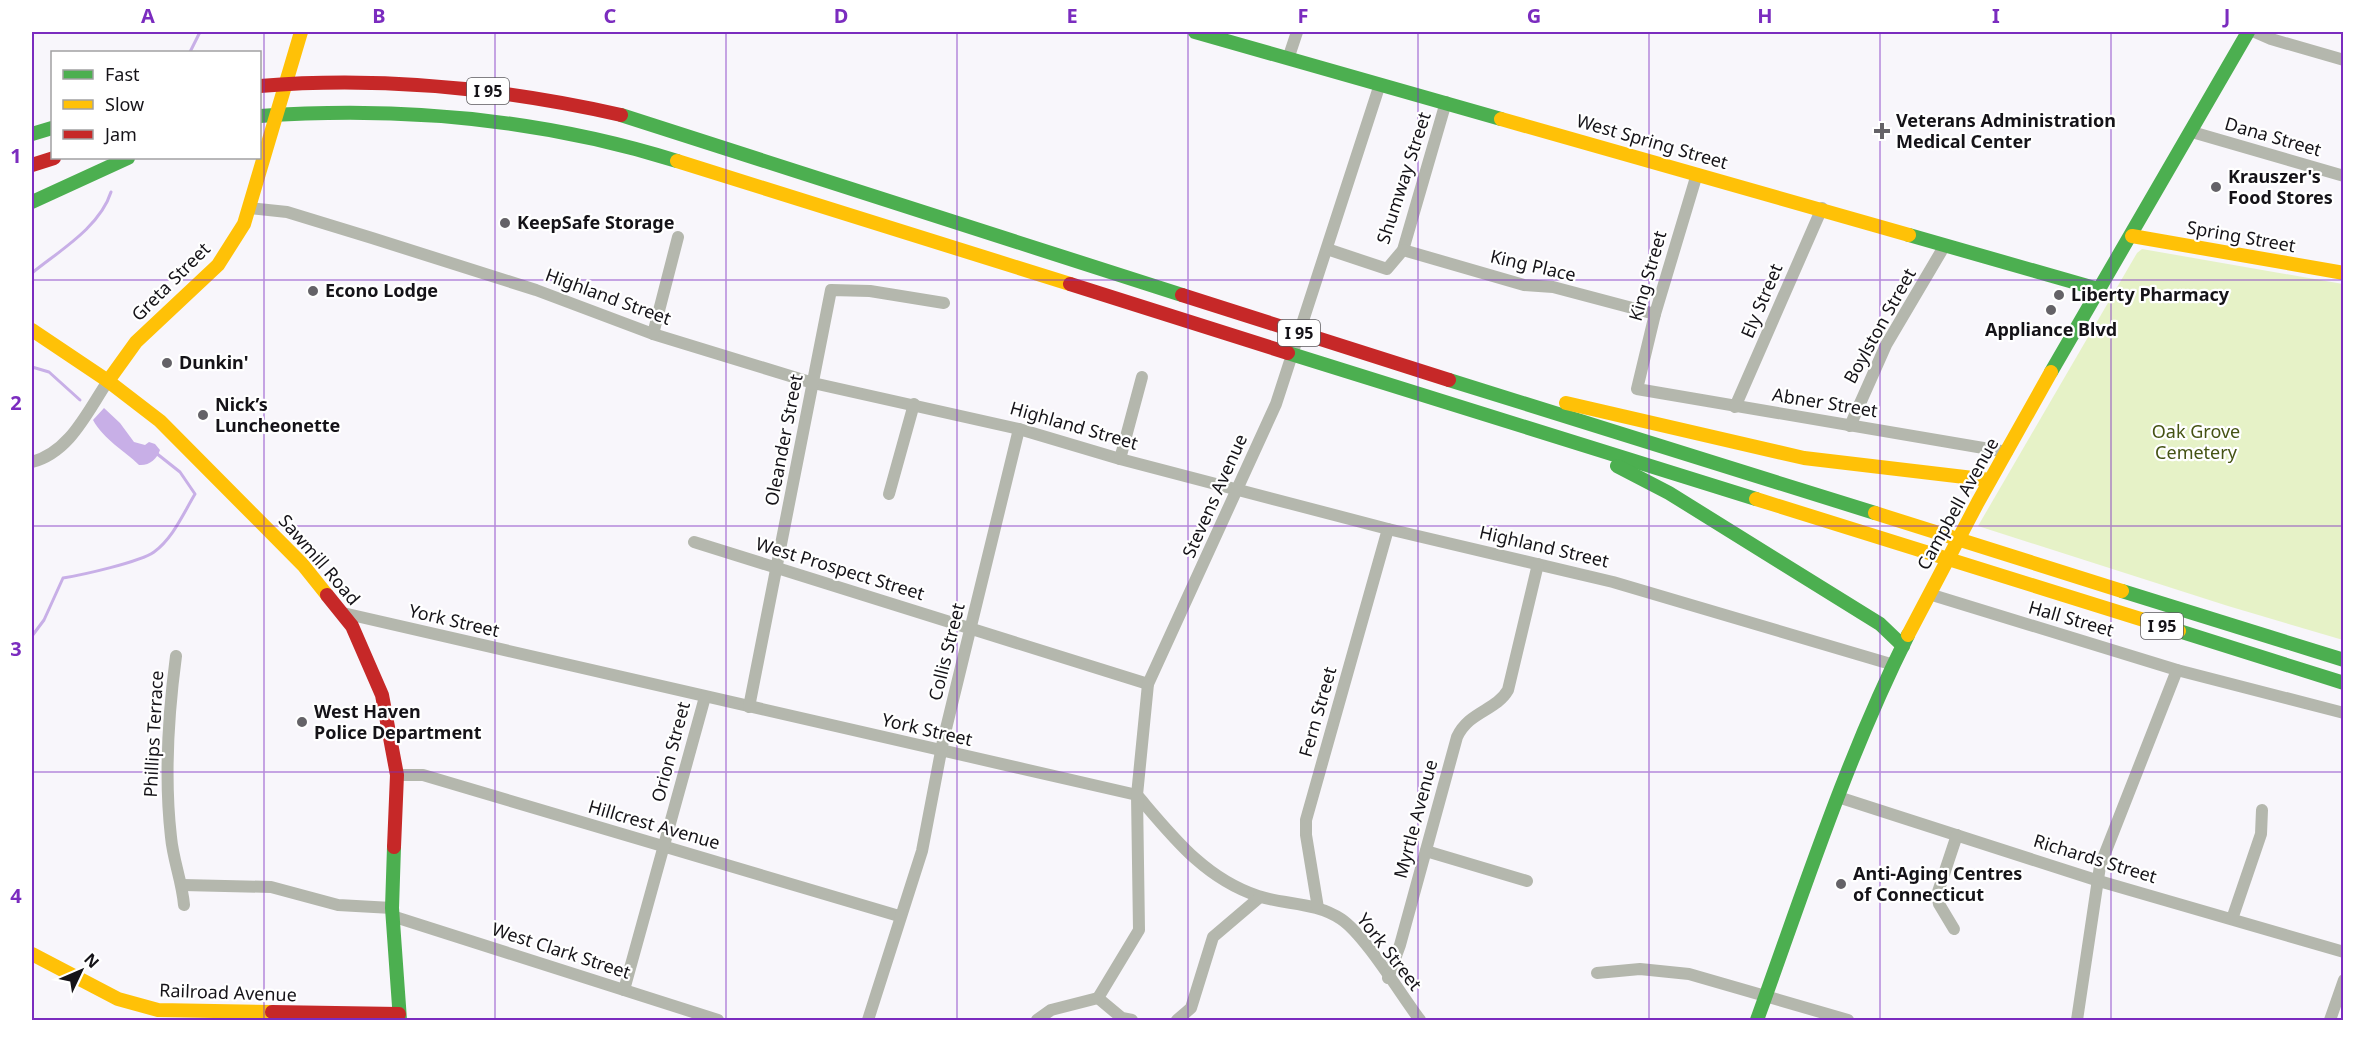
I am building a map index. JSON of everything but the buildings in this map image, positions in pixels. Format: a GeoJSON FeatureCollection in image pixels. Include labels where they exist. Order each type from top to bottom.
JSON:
{"type":"FeatureCollection","features":[{"type":"Feature","properties":{"kind":"main road","name":"Greta Street"},"geometry":{"type":"LineString","coordinates":[[108,381],[151,326],[187,297],[218,265],[244,224],[301,32]]}},
{"type":"Feature","properties":{"kind":"main road","name":"West Spring Street"},"geometry":{"type":"LineString","coordinates":[[1195,32],[1822,208],[2098,289]]}},
{"type":"Feature","properties":{"kind":"main road","name":"Campbell Avenue"},"geometry":{"type":"LineString","coordinates":[[1756,1020],[1838,796],[1903,646],[1990,480],[2248,32]]}},
{"type":"Feature","properties":{"kind":"main road","name":"I 95"},"geometry":{"type":"LineString","coordinates":[[266,85],[364,82],[469,89],[539,98],[630,117],[1356,351],[2343,660]]}},
{"type":"Feature","properties":{"kind":"main road","name":"I 95"},"geometry":{"type":"LineString","coordinates":[[261,116],[396,112],[466,117],[558,131],[638,149],[2343,683]]}},
{"type":"Feature","properties":{"kind":"main road"},"geometry":{"type":"LineString","coordinates":[[32,134],[51,128]]}},
{"type":"Feature","properties":{"kind":"main road"},"geometry":{"type":"LineString","coordinates":[[32,165],[51,159]]}},
{"type":"Feature","properties":{"kind":"main road"},"geometry":{"type":"LineString","coordinates":[[32,202],[126,159]]}},
{"type":"Feature","properties":{"kind":"main road","name":"Spring Street"},"geometry":{"type":"LineString","coordinates":[[2132,236],[2343,273]]}},
{"type":"Feature","properties":{"kind":"main road","name":"Sawmill Road"},"geometry":{"type":"LineString","coordinates":[[32,330],[108,381],[160,421],[194,452],[303,565],[343,613],[366,654],[382,695],[398,776],[392,912],[400,1017]]}},
{"type":"Feature","properties":{"kind":"main road"},"geometry":{"type":"LineString","coordinates":[[1356,351],[1755,449],[1804,458],[1990,480]]}},
{"type":"Feature","properties":{"kind":"main road"},"geometry":{"type":"LineString","coordinates":[[1448,402],[1635,475],[1880,624],[1903,646]]}},
{"type":"Feature","properties":{"kind":"main road","name":"Railroad Avenue"},"geometry":{"type":"LineString","coordinates":[[32,954],[118,999],[158,1010],[400,1017]]}},
{"type":"Feature","properties":{"kind":"street"},"geometry":{"type":"LineString","coordinates":[[1289,57],[1297,32]]}},
{"type":"Feature","properties":{"kind":"street"},"geometry":{"type":"LineString","coordinates":[[2256,32],[2271,39],[2343,60]]}},
{"type":"Feature","properties":{"kind":"street","name":"Stevens Avenue"},"geometry":{"type":"LineString","coordinates":[[1098,998],[1139,930],[1137,795],[1149,684],[1276,404],[1380,84]]}},
{"type":"Feature","properties":{"kind":"street","name":"Shumway Street"},"geometry":{"type":"LineString","coordinates":[[1327,249],[1388,269],[1403,250],[1446,102]]}},
{"type":"Feature","properties":{"kind":"street","name":"Dana Street"},"geometry":{"type":"LineString","coordinates":[[2192,132],[2343,176]]}},
{"type":"Feature","properties":{"kind":"street","name":"King Street"},"geometry":{"type":"LineString","coordinates":[[1637,389],[1655,314],[1697,174]]}},
{"type":"Feature","properties":{"kind":"street","name":"Highland Street"},"geometry":{"type":"LineString","coordinates":[[250,208],[287,212],[361,235],[536,290],[653,334],[813,383],[1019,429],[1120,459],[1388,529],[1613,582],[1894,665]]}},
{"type":"Feature","properties":{"kind":"street","name":"Ely Street"},"geometry":{"type":"LineString","coordinates":[[1735,407],[1822,208]]}},
{"type":"Feature","properties":{"kind":"street"},"geometry":{"type":"LineString","coordinates":[[653,334],[678,237]]}},
{"type":"Feature","properties":{"kind":"street","name":"Boylston Street"},"geometry":{"type":"LineString","coordinates":[[1850,426],[1886,345],[1945,245]]}},
{"type":"Feature","properties":{"kind":"street","name":"King Place"},"geometry":{"type":"LineString","coordinates":[[1403,250],[1524,285],[1554,288],[1655,314]]}},
{"type":"Feature","properties":{"kind":"street","name":"Oleander Street"},"geometry":{"type":"LineString","coordinates":[[749,707],[831,290],[870,291],[944,303]]}},
{"type":"Feature","properties":{"kind":"street"},"geometry":{"type":"LineString","coordinates":[[1120,459],[1142,377]]}},
{"type":"Feature","properties":{"kind":"street"},"geometry":{"type":"LineString","coordinates":[[32,462],[54,453],[65,444],[108,381]]}},
{"type":"Feature","properties":{"kind":"street","name":"Abner Street"},"geometry":{"type":"LineString","coordinates":[[1637,389],[2007,452]]}},
{"type":"Feature","properties":{"kind":"street"},"geometry":{"type":"LineString","coordinates":[[889,494],[914,404]]}},
{"type":"Feature","properties":{"kind":"street","name":"Collis Street"},"geometry":{"type":"LineString","coordinates":[[868,1020],[899,916],[922,851],[941,752],[1019,429]]}},
{"type":"Feature","properties":{"kind":"street","name":"Fern Street"},"geometry":{"type":"LineString","coordinates":[[1318,908],[1306,835],[1306,820],[1388,529]]}},
{"type":"Feature","properties":{"kind":"street","name":"West Prospect Street"},"geometry":{"type":"LineString","coordinates":[[694,542],[777,570],[971,627],[1149,684]]}},
{"type":"Feature","properties":{"kind":"street","name":"Myrtle Avenue"},"geometry":{"type":"LineString","coordinates":[[1388,978],[1400,945],[1460,731],[1473,715],[1501,699],[1508,690],[1538,564]]}},
{"type":"Feature","properties":{"kind":"street","name":"Hall Street"},"geometry":{"type":"LineString","coordinates":[[1929,594],[2177,670],[2343,713]]}},
{"type":"Feature","properties":{"kind":"street","name":"York Street"},"geometry":{"type":"LineString","coordinates":[[343,613],[941,752],[1137,795],[1181,846],[1205,869],[1220,879],[1260,897],[1318,908],[1343,921],[1353,929],[1420,1020]]}},
{"type":"Feature","properties":{"kind":"street","name":"Phillips Terrace"},"geometry":{"type":"LineString","coordinates":[[176,656],[170,700],[167,772],[171,839],[183,885],[184,905]]}},
{"type":"Feature","properties":{"kind":"street"},"geometry":{"type":"LineString","coordinates":[[2077,1020],[2100,866],[2177,670]]}},
{"type":"Feature","properties":{"kind":"street","name":"Orion Street"},"geometry":{"type":"LineString","coordinates":[[624,990],[705,697]]}},
{"type":"Feature","properties":{"kind":"street","name":"Hillcrest Avenue"},"geometry":{"type":"LineString","coordinates":[[398,776],[423,776],[899,916]]}},
{"type":"Feature","properties":{"kind":"street","name":"Richards Street"},"geometry":{"type":"LineString","coordinates":[[1838,796],[2099,881],[2343,952]]}},
{"type":"Feature","properties":{"kind":"street"},"geometry":{"type":"LineString","coordinates":[[2232,919],[2261,834],[2262,810]]}},
{"type":"Feature","properties":{"kind":"street"},"geometry":{"type":"LineString","coordinates":[[1954,929],[1939,904],[1937,895],[1957,835]]}},
{"type":"Feature","properties":{"kind":"street"},"geometry":{"type":"LineString","coordinates":[[1426,851],[1527,881]]}},
{"type":"Feature","properties":{"kind":"street"},"geometry":{"type":"LineString","coordinates":[[183,885],[271,887],[338,905],[392,912]]}},
{"type":"Feature","properties":{"kind":"street"},"geometry":{"type":"LineString","coordinates":[[1177,1020],[1191,1008],[1214,937],[1260,897]]}},
{"type":"Feature","properties":{"kind":"street","name":"West Clark Street"},"geometry":{"type":"LineString","coordinates":[[392,912],[718,1020]]}},
{"type":"Feature","properties":{"kind":"street"},"geometry":{"type":"LineString","coordinates":[[1597,972],[1640,969],[1680,973],[1848,1020]]}},
{"type":"Feature","properties":{"kind":"street"},"geometry":{"type":"LineString","coordinates":[[2330,1020],[2343,980]]}},
{"type":"Feature","properties":{"kind":"street"},"geometry":{"type":"LineString","coordinates":[[1037,1020],[1051,1010],[1098,998],[1122,1018],[1132,1020]]}},
{"type":"Feature","properties":{"kind":"green space","name":"Oak Grove Cemetery"},"geometry":{"type":"Polygon","coordinates":[[[2142,249],[2343,284],[2343,640],[2228,606],[1978,526],[2137,253],[2142,249]]]}},
{"type":"Feature","properties":{"kind":"shaded area"},"geometry":{"type":"Polygon","coordinates":[[[104,408],[120,423],[134,442],[145,445],[149,442],[155,444],[160,450],[155,459],[139,465],[103,433],[93,420],[104,408]]]}},
{"type":"Feature","properties":{"kind":"waterway"},"geometry":{"type":"LineString","coordinates":[[190,51],[200,32]]}},
{"type":"Feature","properties":{"kind":"waterway"},"geometry":{"type":"LineString","coordinates":[[32,273],[88,227],[106,205],[111,192]]}},
{"type":"Feature","properties":{"kind":"waterway"},"geometry":{"type":"LineString","coordinates":[[32,367],[49,372],[80,400]]}},
{"type":"Feature","properties":{"kind":"waterway"},"geometry":{"type":"LineString","coordinates":[[32,636],[44,620],[63,578],[110,568],[147,556],[161,546],[172,533],[195,494],[180,472],[156,453]]}},
{"type":"Feature","properties":{"kind":"traffic: fast"},"geometry":{"type":"LineString","coordinates":[[1195,32],[1501,119]]}},
{"type":"Feature","properties":{"kind":"traffic: fast"},"geometry":{"type":"LineString","coordinates":[[2051,372],[2248,32]]}},
{"type":"Feature","properties":{"kind":"traffic: fast"},"geometry":{"type":"LineString","coordinates":[[261,116],[366,113],[471,119],[575,135],[677,161]]}},
{"type":"Feature","properties":{"kind":"traffic: fast"},"geometry":{"type":"LineString","coordinates":[[621,115],[1182,295]]}},
{"type":"Feature","properties":{"kind":"traffic: fast"},"geometry":{"type":"LineString","coordinates":[[32,134],[51,128]]}},
{"type":"Feature","properties":{"kind":"traffic: fast"},"geometry":{"type":"LineString","coordinates":[[32,202],[126,159]]}},
{"type":"Feature","properties":{"kind":"traffic: fast"},"geometry":{"type":"LineString","coordinates":[[1909,235],[2098,289]]}},
{"type":"Feature","properties":{"kind":"traffic: fast"},"geometry":{"type":"LineString","coordinates":[[1288,353],[1756,499]]}},
{"type":"Feature","properties":{"kind":"traffic: fast"},"geometry":{"type":"LineString","coordinates":[[1449,380],[1875,513]]}},
{"type":"Feature","properties":{"kind":"traffic: fast"},"geometry":{"type":"LineString","coordinates":[[1617,466],[1669,493],[1880,624],[1903,646]]}},
{"type":"Feature","properties":{"kind":"traffic: fast"},"geometry":{"type":"LineString","coordinates":[[2122,591],[2344,660]]}},
{"type":"Feature","properties":{"kind":"traffic: fast"},"geometry":{"type":"LineString","coordinates":[[2179,631],[2344,683]]}},
{"type":"Feature","properties":{"kind":"traffic: fast"},"geometry":{"type":"LineString","coordinates":[[1757,1020],[1845,777],[1908,635]]}},
{"type":"Feature","properties":{"kind":"traffic: fast"},"geometry":{"type":"LineString","coordinates":[[394,847],[392,908],[400,1020]]}},
{"type":"Feature","properties":{"kind":"traffic: slow"},"geometry":{"type":"LineString","coordinates":[[108,381],[136,342],[218,265],[244,224],[301,32]]}},
{"type":"Feature","properties":{"kind":"traffic: slow"},"geometry":{"type":"LineString","coordinates":[[1501,119],[1909,235]]}},
{"type":"Feature","properties":{"kind":"traffic: slow"},"geometry":{"type":"LineString","coordinates":[[677,161],[1070,284]]}},
{"type":"Feature","properties":{"kind":"traffic: slow"},"geometry":{"type":"LineString","coordinates":[[2132,236],[2344,273]]}},
{"type":"Feature","properties":{"kind":"traffic: slow"},"geometry":{"type":"LineString","coordinates":[[32,330],[108,381],[160,421],[303,565],[327,595]]}},
{"type":"Feature","properties":{"kind":"traffic: slow"},"geometry":{"type":"LineString","coordinates":[[1908,635],[1978,502],[2051,372]]}},
{"type":"Feature","properties":{"kind":"traffic: slow"},"geometry":{"type":"LineString","coordinates":[[1566,403],[1804,458],[1990,480]]}},
{"type":"Feature","properties":{"kind":"traffic: slow"},"geometry":{"type":"LineString","coordinates":[[1756,499],[2179,631]]}},
{"type":"Feature","properties":{"kind":"traffic: slow"},"geometry":{"type":"LineString","coordinates":[[1875,513],[2122,591]]}},
{"type":"Feature","properties":{"kind":"traffic: slow"},"geometry":{"type":"LineString","coordinates":[[32,954],[118,999],[158,1010],[272,1012]]}},
{"type":"Feature","properties":{"kind":"traffic: jam"},"geometry":{"type":"LineString","coordinates":[[261,86],[351,83],[441,87],[486,91],[621,115]]}},
{"type":"Feature","properties":{"kind":"traffic: jam"},"geometry":{"type":"LineString","coordinates":[[32,165],[51,159]]}},
{"type":"Feature","properties":{"kind":"traffic: jam"},"geometry":{"type":"LineString","coordinates":[[1070,284],[1288,353]]}},
{"type":"Feature","properties":{"kind":"traffic: jam"},"geometry":{"type":"LineString","coordinates":[[1182,295],[1449,380]]}},
{"type":"Feature","properties":{"kind":"traffic: jam"},"geometry":{"type":"LineString","coordinates":[[327,595],[352,626],[382,695],[397,775],[394,847]]}},
{"type":"Feature","properties":{"kind":"traffic: jam"},"geometry":{"type":"LineString","coordinates":[[272,1012],[399,1014]]}},
{"type":"Feature","properties":{"kind":"place","name":"Veterans Administration Medical Center"},"geometry":{"type":"Point","coordinates":[1882,131]}},
{"type":"Feature","properties":{"kind":"place","name":"Krauszer's Food Stores"},"geometry":{"type":"Point","coordinates":[2216,187]}},
{"type":"Feature","properties":{"kind":"place","name":"KeepSafe Storage"},"geometry":{"type":"Point","coordinates":[505,223]}},
{"type":"Feature","properties":{"kind":"place","name":"Econo Lodge"},"geometry":{"type":"Point","coordinates":[313,291]}},
{"type":"Feature","properties":{"kind":"place","name":"Liberty Pharmacy"},"geometry":{"type":"Point","coordinates":[2059,295]}},
{"type":"Feature","properties":{"kind":"place","name":"Appliance Blvd"},"geometry":{"type":"Point","coordinates":[2051,310]}},
{"type":"Feature","properties":{"kind":"place","name":"Dunkin'"},"geometry":{"type":"Point","coordinates":[167,363]}},
{"type":"Feature","properties":{"kind":"place","name":"Nick’s Luncheonette"},"geometry":{"type":"Point","coordinates":[203,415]}},
{"type":"Feature","properties":{"kind":"place","name":"West Haven Police Department"},"geometry":{"type":"Point","coordinates":[302,722]}},
{"type":"Feature","properties":{"kind":"place","name":"Anti-Aging Centres of Connecticut"},"geometry":{"type":"Point","coordinates":[1841,884]}}]}
